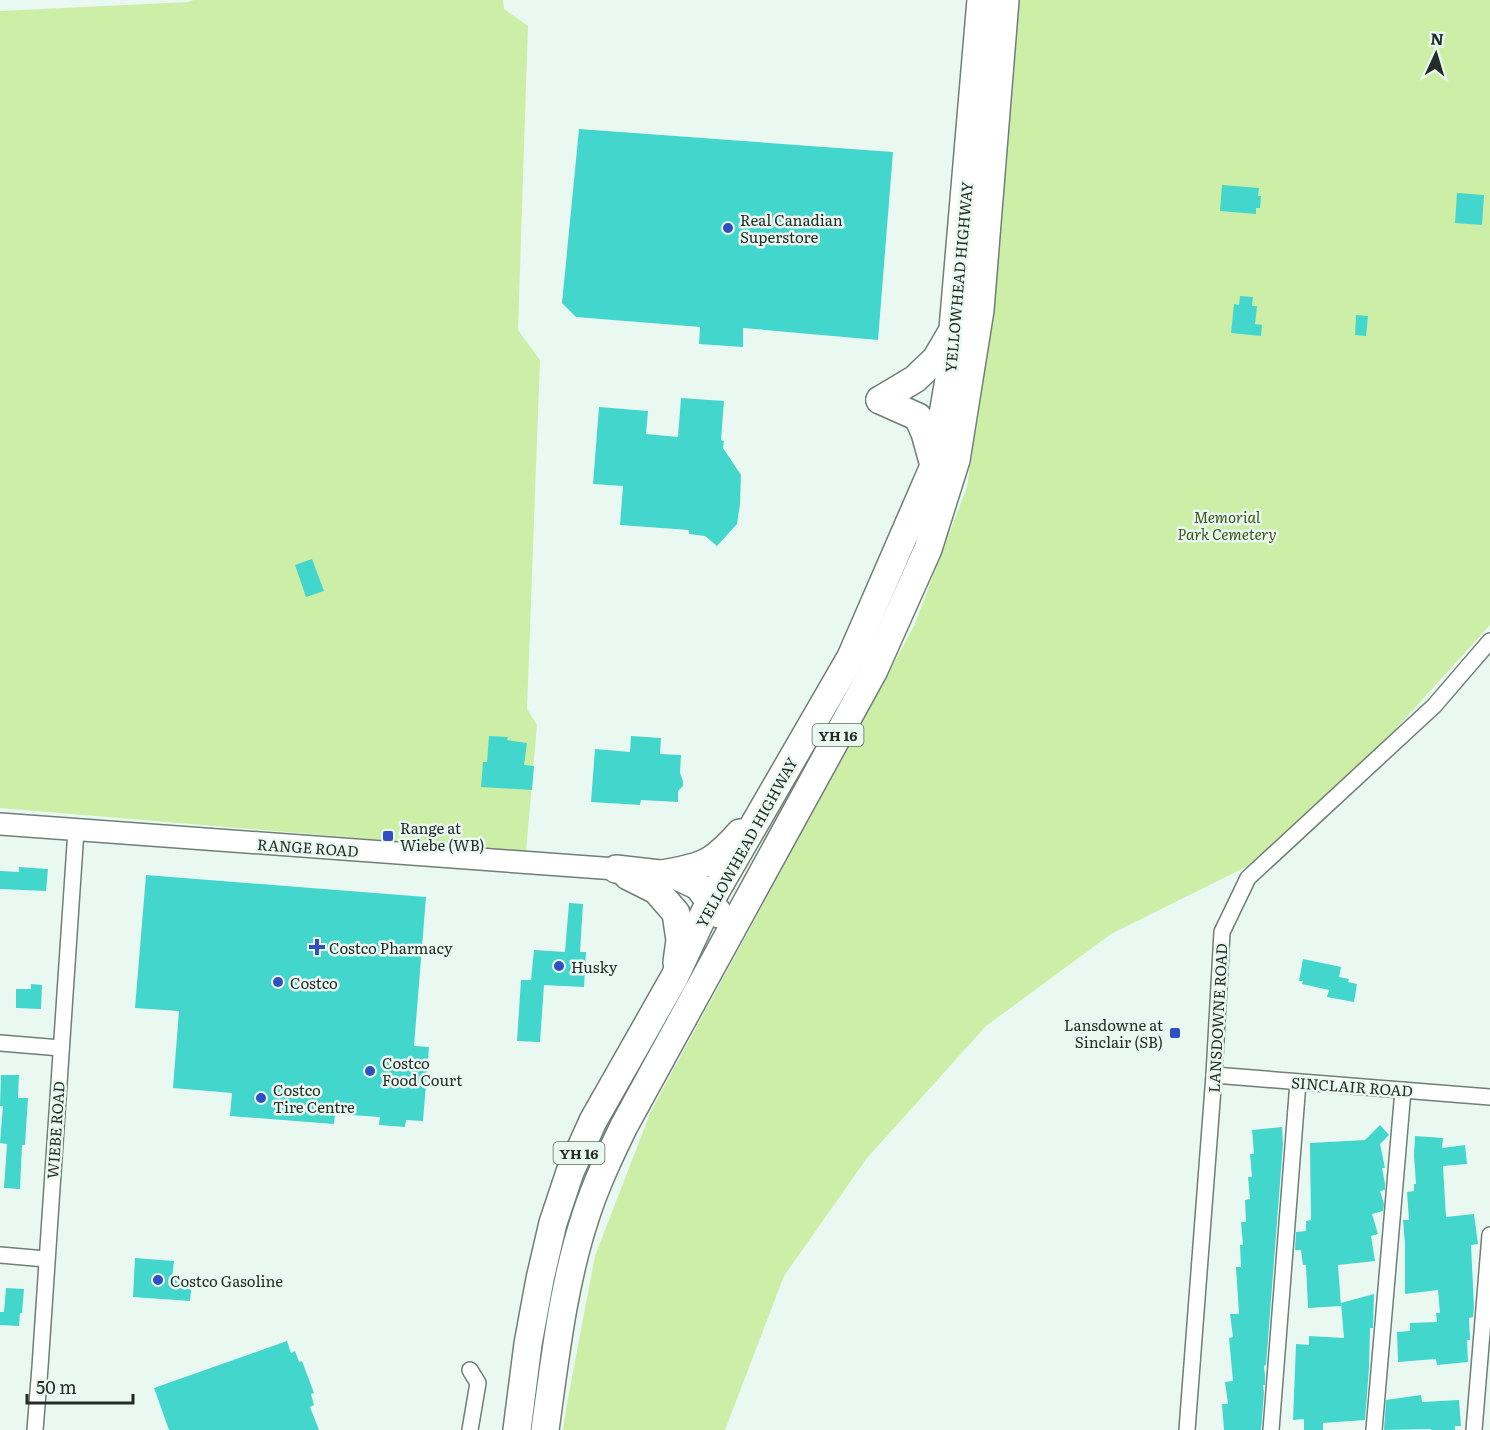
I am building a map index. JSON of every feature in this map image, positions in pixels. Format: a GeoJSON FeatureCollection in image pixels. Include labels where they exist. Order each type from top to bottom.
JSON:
{"type":"FeatureCollection","features":[{"type":"Feature","properties":{"kind":"highway","name":"YELLOWHEAD HIGHWAY"},"geometry":{"type":"LineString","coordinates":[[517,1430],[528,1344],[540,1279],[553,1223],[570,1172],[593,1121],[674,978],[710,901],[851,657],[934,466],[955,345],[954,329],[981,0]]}},
{"type":"Feature","properties":{"kind":"highway","name":"YELLOWHEAD HIGHWAY"},"geometry":{"type":"LineString","coordinates":[[545,1430],[563,1308],[586,1214],[604,1166],[874,670],[928,549],[956,460],[980,310],[1005,0]]}},
{"type":"Feature","properties":{"kind":"highway"},"geometry":{"type":"LineString","coordinates":[[934,466],[918,417],[880,400],[915,379],[936,359],[954,329]]}},
{"type":"Feature","properties":{"kind":"highway"},"geometry":{"type":"LineString","coordinates":[[661,874],[684,870],[711,860],[732,843],[762,810]]}},
{"type":"Feature","properties":{"kind":"highway"},"geometry":{"type":"LineString","coordinates":[[616,870],[677,876],[698,886],[718,912],[723,924],[720,951]]}},
{"type":"Feature","properties":{"kind":"highway"},"geometry":{"type":"LineString","coordinates":[[616,870],[656,890],[676,913],[680,940],[674,978]]}},
{"type":"Feature","properties":{"kind":"street","name":"LANSDOWNE ROAD"},"geometry":{"type":"LineString","coordinates":[[1187,1430],[1214,1075],[1222,932],[1248,878],[1434,706],[1490,641]]}},
{"type":"Feature","properties":{"kind":"street","name":"RANGE ROAD"},"geometry":{"type":"LineString","coordinates":[[0,824],[616,870]]}},
{"type":"Feature","properties":{"kind":"street","name":"WIEBE ROAD"},"geometry":{"type":"LineString","coordinates":[[35,1430],[76,831]]}},
{"type":"Feature","properties":{"kind":"street"},"geometry":{"type":"LineString","coordinates":[[0,1043],[61,1048]]}},
{"type":"Feature","properties":{"kind":"street","name":"SINCLAIR ROAD"},"geometry":{"type":"LineString","coordinates":[[1214,1075],[1490,1097]]}},
{"type":"Feature","properties":{"kind":"street"},"geometry":{"type":"LineString","coordinates":[[1270,1430],[1298,1082]]}},
{"type":"Feature","properties":{"kind":"street"},"geometry":{"type":"LineString","coordinates":[[1374,1430],[1403,1090]]}},
{"type":"Feature","properties":{"kind":"street"},"geometry":{"type":"LineString","coordinates":[[1477,1430],[1490,1235]]}},
{"type":"Feature","properties":{"kind":"street"},"geometry":{"type":"LineString","coordinates":[[0,1255],[46,1259]]}},
{"type":"Feature","properties":{"kind":"street"},"geometry":{"type":"LineString","coordinates":[[470,1370],[478,1383],[470,1430]]}},
{"type":"Feature","properties":{"kind":"green space"},"geometry":{"type":"Polygon","coordinates":[[[194,0],[503,0],[504,9],[528,26],[518,330],[540,360],[527,709],[537,725],[526,852],[0,808],[0,11],[194,0]]]}},
{"type":"Feature","properties":{"kind":"green space","name":"Memorial Park Cemetery"},"geometry":{"type":"Polygon","coordinates":[[[1016,0],[1490,0],[1490,625],[1353,776],[1258,861],[1111,934],[986,1026],[867,1158],[784,1276],[725,1430],[563,1430],[595,1256],[651,1111],[914,626],[967,487],[995,292],[1016,0]]]}},
{"type":"Feature","properties":{"kind":"building","name":"Real Canadian Superstore"},"geometry":{"type":"Polygon","coordinates":[[[579,129],[893,152],[878,340],[743,328],[743,347],[699,344],[700,327],[576,317],[562,303],[579,129]]]}},
{"type":"Feature","properties":{"kind":"building"},"geometry":{"type":"Polygon","coordinates":[[[1222,185],[1259,188],[1260,208],[1256,208],[1256,214],[1220,211],[1222,185]]]}},
{"type":"Feature","properties":{"kind":"building"},"geometry":{"type":"Polygon","coordinates":[[[1457,193],[1484,195],[1482,225],[1455,223],[1457,193]]]}},
{"type":"Feature","properties":{"kind":"building"},"geometry":{"type":"Polygon","coordinates":[[[1240,296],[1253,297],[1252,306],[1257,306],[1255,324],[1262,325],[1261,336],[1231,333],[1234,304],[1239,305],[1240,296]]]}},
{"type":"Feature","properties":{"kind":"building"},"geometry":{"type":"Polygon","coordinates":[[[1356,315],[1368,316],[1366,336],[1355,335],[1356,315]]]}},
{"type":"Feature","properties":{"kind":"building"},"geometry":{"type":"Polygon","coordinates":[[[681,398],[724,401],[721,440],[724,441],[723,448],[741,475],[740,504],[737,524],[717,546],[705,536],[689,534],[689,530],[620,525],[623,486],[593,484],[599,407],[648,411],[646,434],[678,437],[681,398]]]}},
{"type":"Feature","properties":{"kind":"building"},"geometry":{"type":"Polygon","coordinates":[[[312,559],[324,591],[306,597],[295,565],[312,559]]]}},
{"type":"Feature","properties":{"kind":"building"},"geometry":{"type":"Polygon","coordinates":[[[489,736],[508,737],[507,740],[527,743],[524,765],[534,766],[532,790],[481,787],[483,762],[487,762],[489,736]]]}},
{"type":"Feature","properties":{"kind":"building"},"geometry":{"type":"Polygon","coordinates":[[[631,736],[661,738],[660,754],[681,755],[680,773],[683,786],[678,791],[678,802],[641,800],[640,805],[591,802],[595,749],[630,752],[631,736]]]}},
{"type":"Feature","properties":{"kind":"building"},"geometry":{"type":"Polygon","coordinates":[[[19,867],[48,869],[46,891],[0,889],[0,871],[19,872],[19,867]]]}},
{"type":"Feature","properties":{"kind":"building","name":"Costco"},"geometry":{"type":"Polygon","coordinates":[[[146,875],[426,897],[414,1046],[429,1047],[423,1121],[406,1120],[405,1127],[379,1125],[380,1117],[335,1114],[334,1124],[230,1116],[232,1093],[173,1088],[179,1011],[135,1008],[146,875]]]}},
{"type":"Feature","properties":{"kind":"building","name":"Husky"},"geometry":{"type":"Polygon","coordinates":[[[569,903],[583,904],[580,952],[586,952],[584,987],[544,985],[540,1042],[517,1041],[521,980],[531,980],[534,950],[565,952],[569,903]]]}},
{"type":"Feature","properties":{"kind":"building"},"geometry":{"type":"Polygon","coordinates":[[[1303,959],[1341,967],[1339,977],[1357,984],[1354,1002],[1327,997],[1329,990],[1302,984],[1303,981],[1299,981],[1303,959]]]}},
{"type":"Feature","properties":{"kind":"building"},"geometry":{"type":"Polygon","coordinates":[[[31,984],[42,985],[41,1009],[16,1008],[16,989],[31,989],[31,984]]]}},
{"type":"Feature","properties":{"kind":"building"},"geometry":{"type":"Polygon","coordinates":[[[1,1075],[19,1075],[18,1098],[28,1098],[25,1145],[22,1145],[20,1189],[4,1188],[7,1144],[0,1143],[3,1106],[0,1106],[1,1075]]]}},
{"type":"Feature","properties":{"kind":"building"},"geometry":{"type":"Polygon","coordinates":[[[1380,1125],[1389,1135],[1380,1144],[1385,1168],[1382,1168],[1385,1190],[1380,1191],[1384,1204],[1383,1211],[1372,1214],[1378,1234],[1371,1236],[1375,1261],[1338,1265],[1341,1306],[1308,1308],[1306,1265],[1303,1265],[1301,1250],[1295,1250],[1296,1232],[1306,1231],[1306,1221],[1311,1220],[1310,1143],[1365,1140],[1380,1125]]]}},
{"type":"Feature","properties":{"kind":"building"},"geometry":{"type":"Polygon","coordinates":[[[1282,1127],[1283,1144],[1266,1365],[1264,1366],[1265,1385],[1263,1385],[1261,1430],[1224,1430],[1222,1404],[1228,1404],[1225,1382],[1233,1381],[1229,1338],[1233,1337],[1230,1314],[1239,1314],[1236,1267],[1241,1267],[1240,1245],[1243,1245],[1241,1222],[1246,1222],[1245,1200],[1250,1199],[1248,1177],[1252,1177],[1250,1154],[1254,1154],[1252,1130],[1282,1127]]]}},
{"type":"Feature","properties":{"kind":"building"},"geometry":{"type":"Polygon","coordinates":[[[1415,1136],[1443,1138],[1442,1148],[1465,1145],[1467,1164],[1443,1166],[1446,1217],[1474,1214],[1478,1244],[1471,1245],[1474,1307],[1473,1317],[1469,1318],[1468,1362],[1437,1365],[1436,1359],[1398,1362],[1397,1332],[1410,1331],[1410,1323],[1437,1322],[1436,1313],[1440,1313],[1438,1290],[1405,1294],[1403,1220],[1409,1220],[1407,1192],[1414,1191],[1414,1184],[1416,1184],[1415,1136]]]}},
{"type":"Feature","properties":{"kind":"building","name":"Costco Gasoline"},"geometry":{"type":"Polygon","coordinates":[[[135,1258],[174,1261],[172,1280],[192,1281],[190,1301],[133,1297],[135,1258]]]}},
{"type":"Feature","properties":{"kind":"building"},"geometry":{"type":"Polygon","coordinates":[[[6,1288],[24,1289],[19,1326],[0,1325],[0,1312],[4,1312],[6,1288]]]}},
{"type":"Feature","properties":{"kind":"building"},"geometry":{"type":"Polygon","coordinates":[[[1374,1294],[1365,1420],[1323,1423],[1323,1430],[1304,1430],[1304,1419],[1293,1420],[1296,1344],[1309,1345],[1309,1336],[1344,1338],[1341,1303],[1374,1294]]]}},
{"type":"Feature","properties":{"kind":"building"},"geometry":{"type":"Polygon","coordinates":[[[287,1341],[291,1353],[295,1351],[299,1362],[302,1361],[314,1393],[311,1394],[314,1405],[310,1407],[319,1430],[169,1430],[154,1388],[287,1341]]]}},
{"type":"Feature","properties":{"kind":"building"},"geometry":{"type":"Polygon","coordinates":[[[1421,1395],[1422,1402],[1459,1400],[1461,1426],[1455,1426],[1455,1430],[1384,1430],[1386,1400],[1421,1395]]]}},
{"type":"Feature","properties":{"kind":"place","name":"Real Canadian Superstore"},"geometry":{"type":"Point","coordinates":[728,228]}},
{"type":"Feature","properties":{"kind":"place","name":"Range at Wiebe (WB)"},"geometry":{"type":"Point","coordinates":[388,836]}},
{"type":"Feature","properties":{"kind":"place","name":"Costco Pharmacy"},"geometry":{"type":"Point","coordinates":[317,947]}},
{"type":"Feature","properties":{"kind":"place","name":"Husky"},"geometry":{"type":"Point","coordinates":[559,966]}},
{"type":"Feature","properties":{"kind":"place","name":"Costco"},"geometry":{"type":"Point","coordinates":[278,982]}},
{"type":"Feature","properties":{"kind":"place","name":"Lansdowne at Sinclair (SB)"},"geometry":{"type":"Point","coordinates":[1175,1033]}},
{"type":"Feature","properties":{"kind":"place","name":"Costco Food Court"},"geometry":{"type":"Point","coordinates":[370,1071]}},
{"type":"Feature","properties":{"kind":"place","name":"Costco Tire Centre"},"geometry":{"type":"Point","coordinates":[261,1098]}},
{"type":"Feature","properties":{"kind":"place","name":"Costco Gasoline"},"geometry":{"type":"Point","coordinates":[158,1280]}}]}
